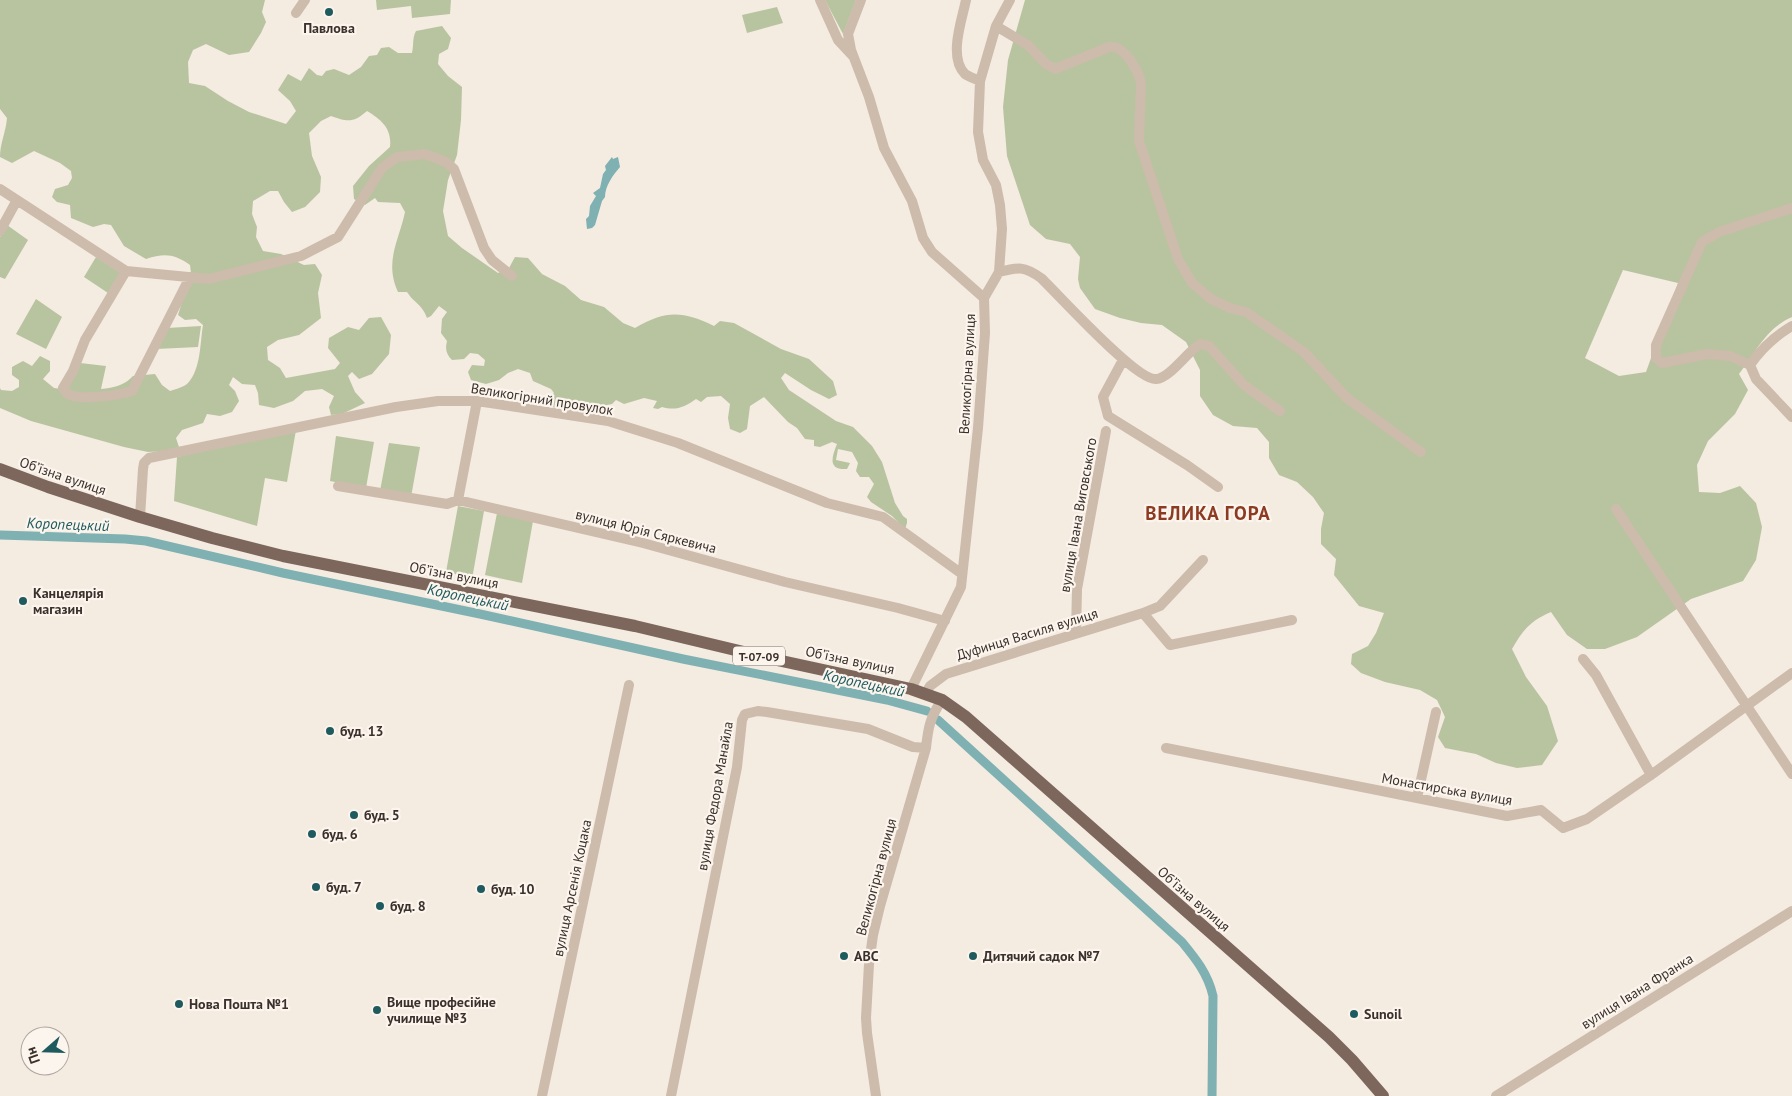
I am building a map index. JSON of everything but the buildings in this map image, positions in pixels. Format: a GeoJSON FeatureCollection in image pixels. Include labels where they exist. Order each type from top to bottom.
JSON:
{"type":"FeatureCollection","features":[{"type":"Feature","properties":{"kind":"main road","name":"Обʼїзна вулиця"},"geometry":{"type":"LineString","coordinates":[[0,469],[140,517],[283,556],[635,626],[777,660],[911,689],[942,700],[966,717],[1329,1037],[1383,1096]]}},
{"type":"Feature","properties":{"kind":"street"},"geometry":{"type":"LineString","coordinates":[[296,14],[305,0]]}},
{"type":"Feature","properties":{"kind":"street"},"geometry":{"type":"LineString","coordinates":[[820,0],[838,40],[854,58]]}},
{"type":"Feature","properties":{"kind":"street"},"geometry":{"type":"LineString","coordinates":[[854,58],[848,34],[861,0]]}},
{"type":"Feature","properties":{"kind":"street"},"geometry":{"type":"LineString","coordinates":[[966,0],[957,41],[958,60],[966,74],[980,81]]}},
{"type":"Feature","properties":{"kind":"street"},"geometry":{"type":"LineString","coordinates":[[984,298],[999,272],[1002,229],[996,185],[983,160],[978,132],[980,81],[996,26],[1010,0]]}},
{"type":"Feature","properties":{"kind":"street"},"geometry":{"type":"LineString","coordinates":[[996,26],[1028,45],[1046,64],[1055,69],[1109,47],[1119,48],[1136,68],[1139,75],[1141,84],[1140,141],[1178,259],[1192,283],[1211,299],[1230,308],[1246,312],[1304,352],[1347,398],[1421,452]]}},
{"type":"Feature","properties":{"kind":"street","name":"Великогірна вулиця"},"geometry":{"type":"LineString","coordinates":[[854,58],[869,96],[884,148],[912,201],[923,238],[932,252],[984,298],[985,333],[978,428],[961,587],[911,689]]}},
{"type":"Feature","properties":{"kind":"street"},"geometry":{"type":"LineString","coordinates":[[0,189],[126,271],[209,279],[301,256],[338,237],[382,168],[397,157],[426,154],[446,162],[454,170],[484,248],[492,260],[512,276]]}},
{"type":"Feature","properties":{"kind":"street"},"geometry":{"type":"LineString","coordinates":[[0,231],[17,200]]}},
{"type":"Feature","properties":{"kind":"street"},"geometry":{"type":"LineString","coordinates":[[1792,208],[1719,232],[1702,242],[1656,345],[1656,358],[1662,362],[1707,354],[1730,356],[1750,365],[1756,379],[1792,417]]}},
{"type":"Feature","properties":{"kind":"street"},"geometry":{"type":"LineString","coordinates":[[999,272],[1020,267],[1030,270],[1042,278],[1123,360],[1146,378],[1156,379],[1167,374],[1194,348],[1200,344],[1209,346],[1244,385],[1280,411]]}},
{"type":"Feature","properties":{"kind":"street"},"geometry":{"type":"LineString","coordinates":[[126,271],[85,340],[73,371],[64,384],[63,388],[68,394],[84,397],[121,394],[132,391],[190,277]]}},
{"type":"Feature","properties":{"kind":"street"},"geometry":{"type":"LineString","coordinates":[[1750,365],[1779,334],[1792,326]]}},
{"type":"Feature","properties":{"kind":"street"},"geometry":{"type":"LineString","coordinates":[[1123,360],[1102,397],[1108,416],[1187,465],[1218,487]]}},
{"type":"Feature","properties":{"kind":"street","name":"Великогірний провулок"},"geometry":{"type":"LineString","coordinates":[[140,517],[143,469],[144,463],[149,458],[396,407],[438,401],[477,401],[608,421],[678,443],[827,503],[883,517],[962,574]]}},
{"type":"Feature","properties":{"kind":"street"},"geometry":{"type":"LineString","coordinates":[[458,500],[477,401]]}},
{"type":"Feature","properties":{"kind":"street","name":"вулиця Івана Виговського"},"geometry":{"type":"LineString","coordinates":[[1076,633],[1077,590],[1106,431]]}},
{"type":"Feature","properties":{"kind":"street","name":"вулиця Юрія Сяркевича"},"geometry":{"type":"LineString","coordinates":[[338,486],[447,504],[458,500],[643,543],[785,582],[945,621]]}},
{"type":"Feature","properties":{"kind":"street"},"geometry":{"type":"LineString","coordinates":[[1616,509],[1792,774]]}},
{"type":"Feature","properties":{"kind":"street","name":"Дуфинця Василя вулиця"},"geometry":{"type":"LineString","coordinates":[[926,693],[930,686],[946,674],[1143,613],[1160,606],[1203,560]]}},
{"type":"Feature","properties":{"kind":"street"},"geometry":{"type":"LineString","coordinates":[[1143,613],[1170,645],[1292,620]]}},
{"type":"Feature","properties":{"kind":"street"},"geometry":{"type":"LineString","coordinates":[[1583,659],[1596,675],[1651,775]]}},
{"type":"Feature","properties":{"kind":"street","name":"Монастирська вулиця"},"geometry":{"type":"LineString","coordinates":[[1166,748],[1507,816],[1541,810],[1563,828],[1587,819],[1792,673]]}},
{"type":"Feature","properties":{"kind":"street","name":"вулиця Арсенія Коцака"},"geometry":{"type":"LineString","coordinates":[[542,1096],[629,685]]}},
{"type":"Feature","properties":{"kind":"street","name":"Великогірна вулиця"},"geometry":{"type":"LineString","coordinates":[[876,1096],[866,1018],[869,964],[873,935],[888,876],[901,838],[926,748],[929,722],[942,700]]}},
{"type":"Feature","properties":{"kind":"street","name":"вулиця Федора Манайла"},"geometry":{"type":"LineString","coordinates":[[671,1096],[737,767],[742,720],[745,714],[758,711],[767,712],[868,729],[913,747],[926,748]]}},
{"type":"Feature","properties":{"kind":"street"},"geometry":{"type":"LineString","coordinates":[[1417,798],[1436,712]]}},
{"type":"Feature","properties":{"kind":"street","name":"вулиця Івана Франка"},"geometry":{"type":"LineString","coordinates":[[1496,1096],[1792,911]]}},
{"type":"Feature","properties":{"kind":"green space"},"geometry":{"type":"Polygon","coordinates":[[[0,0],[265,0],[262,12],[266,22],[249,52],[229,55],[206,44],[193,50],[188,62],[189,83],[205,86],[249,112],[286,124],[296,111],[290,101],[278,90],[288,74],[301,81],[309,68],[317,75],[322,76],[326,71],[334,69],[349,75],[361,67],[369,56],[377,55],[381,48],[389,47],[398,53],[412,53],[416,31],[442,26],[451,38],[448,49],[439,54],[438,64],[448,76],[462,87],[457,155],[448,180],[443,211],[448,236],[498,273],[509,268],[515,257],[528,258],[542,274],[565,286],[581,300],[604,307],[623,323],[635,328],[656,318],[674,315],[693,317],[714,326],[720,321],[734,323],[781,349],[809,359],[833,381],[837,395],[829,399],[785,373],[781,378],[789,390],[836,421],[853,427],[872,446],[882,462],[895,503],[907,519],[905,529],[892,516],[871,502],[867,497],[874,484],[869,477],[860,477],[856,471],[858,463],[852,452],[838,449],[836,460],[850,463],[847,469],[836,467],[833,458],[837,444],[832,442],[820,447],[814,446],[814,440],[805,439],[797,428],[788,422],[764,397],[750,406],[747,429],[740,433],[730,429],[728,418],[730,404],[721,396],[707,397],[701,402],[696,399],[684,406],[672,409],[653,408],[657,401],[644,398],[624,404],[616,400],[612,404],[592,408],[588,413],[578,413],[550,406],[549,400],[554,393],[551,389],[533,381],[530,373],[518,369],[508,373],[499,380],[486,384],[471,380],[468,372],[472,365],[484,366],[485,360],[478,354],[470,353],[464,359],[452,360],[450,358],[446,351],[447,341],[441,333],[442,319],[447,312],[439,306],[427,318],[423,310],[407,292],[398,292],[394,281],[392,261],[405,212],[400,203],[378,202],[375,198],[365,205],[354,199],[353,186],[369,166],[390,147],[388,130],[377,118],[367,111],[358,118],[350,120],[331,116],[321,121],[309,133],[312,156],[321,177],[320,192],[305,207],[292,212],[278,191],[270,191],[253,201],[252,214],[257,227],[256,237],[263,251],[281,254],[304,265],[315,264],[322,275],[318,293],[321,318],[299,335],[278,340],[267,347],[268,360],[280,368],[286,378],[335,369],[340,363],[328,348],[329,338],[348,327],[359,330],[369,318],[381,317],[391,335],[389,354],[372,374],[359,379],[352,372],[348,376],[355,392],[365,403],[342,414],[331,415],[329,407],[334,396],[322,389],[305,391],[293,401],[274,408],[259,405],[255,385],[242,384],[233,377],[229,385],[235,391],[239,401],[232,412],[220,416],[207,414],[203,423],[182,430],[176,438],[179,447],[165,451],[148,452],[31,421],[0,408],[0,388],[1,390],[12,391],[19,387],[19,380],[12,375],[12,367],[23,361],[32,366],[40,356],[50,361],[50,371],[43,379],[54,388],[68,390],[66,386],[80,363],[106,366],[101,389],[119,386],[133,376],[155,374],[162,385],[170,391],[180,388],[188,383],[198,363],[203,325],[196,319],[185,320],[178,315],[191,273],[190,265],[174,257],[164,255],[146,259],[124,246],[111,225],[104,224],[93,227],[71,218],[70,205],[57,202],[52,197],[55,189],[68,185],[72,178],[71,171],[60,163],[34,151],[12,163],[0,157],[7,118],[0,109],[0,0]]]}},
{"type":"Feature","properties":{"kind":"green space"},"geometry":{"type":"Polygon","coordinates":[[[376,0],[451,0],[450,14],[412,18],[411,6],[377,10],[376,0]]]}},
{"type":"Feature","properties":{"kind":"green space"},"geometry":{"type":"Polygon","coordinates":[[[825,0],[856,0],[843,34],[825,0]]]}},
{"type":"Feature","properties":{"kind":"green space"},"geometry":{"type":"Polygon","coordinates":[[[1025,0],[1792,0],[1792,317],[1768,335],[1739,374],[1748,390],[1735,414],[1708,441],[1697,465],[1699,492],[1720,493],[1740,486],[1756,503],[1762,527],[1756,560],[1743,581],[1691,599],[1637,637],[1605,649],[1587,649],[1567,635],[1551,612],[1544,615],[1528,627],[1512,649],[1526,677],[1547,706],[1558,741],[1542,765],[1517,768],[1496,763],[1476,754],[1445,748],[1438,737],[1445,717],[1437,700],[1420,690],[1385,682],[1361,673],[1351,664],[1352,654],[1368,646],[1376,633],[1384,613],[1359,606],[1334,575],[1336,559],[1321,544],[1324,513],[1313,497],[1297,482],[1279,475],[1269,458],[1269,442],[1257,428],[1233,426],[1213,415],[1200,396],[1200,370],[1186,342],[1162,325],[1120,318],[1095,309],[1080,288],[1078,279],[1080,257],[1070,244],[1046,239],[1030,225],[1007,156],[1003,107],[1008,60],[1025,0]],[[1623,270],[1585,358],[1619,376],[1646,372],[1678,283],[1623,270]]]}},
{"type":"Feature","properties":{"kind":"green space"},"geometry":{"type":"Polygon","coordinates":[[[777,7],[783,23],[747,33],[742,15],[777,7]]]}},
{"type":"Feature","properties":{"kind":"green space"},"geometry":{"type":"Polygon","coordinates":[[[7,225],[28,240],[5,279],[0,277],[0,237],[7,225]]]}},
{"type":"Feature","properties":{"kind":"green space"},"geometry":{"type":"Polygon","coordinates":[[[96,257],[121,273],[108,293],[84,277],[96,257]]]}},
{"type":"Feature","properties":{"kind":"green space"},"geometry":{"type":"Polygon","coordinates":[[[36,299],[62,317],[46,349],[16,334],[36,299]]]}},
{"type":"Feature","properties":{"kind":"green space"},"geometry":{"type":"Polygon","coordinates":[[[201,326],[198,347],[156,349],[167,328],[201,326]]]}},
{"type":"Feature","properties":{"kind":"green space"},"geometry":{"type":"Polygon","coordinates":[[[296,430],[287,482],[265,478],[257,526],[174,501],[177,457],[296,430]]]}},
{"type":"Feature","properties":{"kind":"green space"},"geometry":{"type":"Polygon","coordinates":[[[336,436],[374,442],[366,488],[330,481],[336,436]]]}},
{"type":"Feature","properties":{"kind":"green space"},"geometry":{"type":"Polygon","coordinates":[[[389,443],[420,447],[411,497],[380,491],[389,443]]]}},
{"type":"Feature","properties":{"kind":"green space"},"geometry":{"type":"Polygon","coordinates":[[[458,506],[484,511],[471,585],[458,582],[459,575],[446,572],[458,506]]]}},
{"type":"Feature","properties":{"kind":"green space"},"geometry":{"type":"Polygon","coordinates":[[[497,513],[533,521],[522,583],[485,575],[497,513]]]}},
{"type":"Feature","properties":{"kind":"water"},"geometry":{"type":"Polygon","coordinates":[[[612,157],[613,159],[618,157],[620,167],[608,185],[595,225],[587,229],[586,219],[589,216],[590,206],[596,196],[593,193],[600,188],[603,174],[606,170],[605,166],[612,157]]]}},
{"type":"Feature","properties":{"kind":"waterway","name":"Коропецький"},"geometry":{"type":"LineString","coordinates":[[0,535],[146,541],[283,573],[683,659],[887,700],[927,711]]}},
{"type":"Feature","properties":{"kind":"waterway","name":"Коропецький"},"geometry":{"type":"LineString","coordinates":[[938,720],[1182,942],[1197,961],[1205,974],[1213,996],[1212,1096]]}},
{"type":"Feature","properties":{"kind":"place","name":"Павлова"},"geometry":{"type":"Point","coordinates":[329,12]}},
{"type":"Feature","properties":{"kind":"place","name":"Канцелярія магазин"},"geometry":{"type":"Point","coordinates":[23,601]}},
{"type":"Feature","properties":{"kind":"place","name":"буд. 13"},"geometry":{"type":"Point","coordinates":[330,731]}},
{"type":"Feature","properties":{"kind":"place","name":"буд. 5"},"geometry":{"type":"Point","coordinates":[354,815]}},
{"type":"Feature","properties":{"kind":"place","name":"буд. 6"},"geometry":{"type":"Point","coordinates":[312,834]}},
{"type":"Feature","properties":{"kind":"place","name":"буд. 7"},"geometry":{"type":"Point","coordinates":[316,887]}},
{"type":"Feature","properties":{"kind":"place","name":"буд. 10"},"geometry":{"type":"Point","coordinates":[481,889]}},
{"type":"Feature","properties":{"kind":"place","name":"буд. 8"},"geometry":{"type":"Point","coordinates":[380,906]}},
{"type":"Feature","properties":{"kind":"place","name":"АВС"},"geometry":{"type":"Point","coordinates":[844,956]}},
{"type":"Feature","properties":{"kind":"place","name":"Дитячий садок №7"},"geometry":{"type":"Point","coordinates":[973,956]}},
{"type":"Feature","properties":{"kind":"place","name":"Нова Пошта №1"},"geometry":{"type":"Point","coordinates":[179,1004]}},
{"type":"Feature","properties":{"kind":"place","name":"Вище професійне училище №3"},"geometry":{"type":"Point","coordinates":[377,1010]}},
{"type":"Feature","properties":{"kind":"place","name":"Sunoil"},"geometry":{"type":"Point","coordinates":[1354,1014]}},
{"type":"Feature","properties":{"kind":"district","name":"ВЕЛИКА ГОРА"},"geometry":{"type":"Point","coordinates":[1208,513]}}]}
